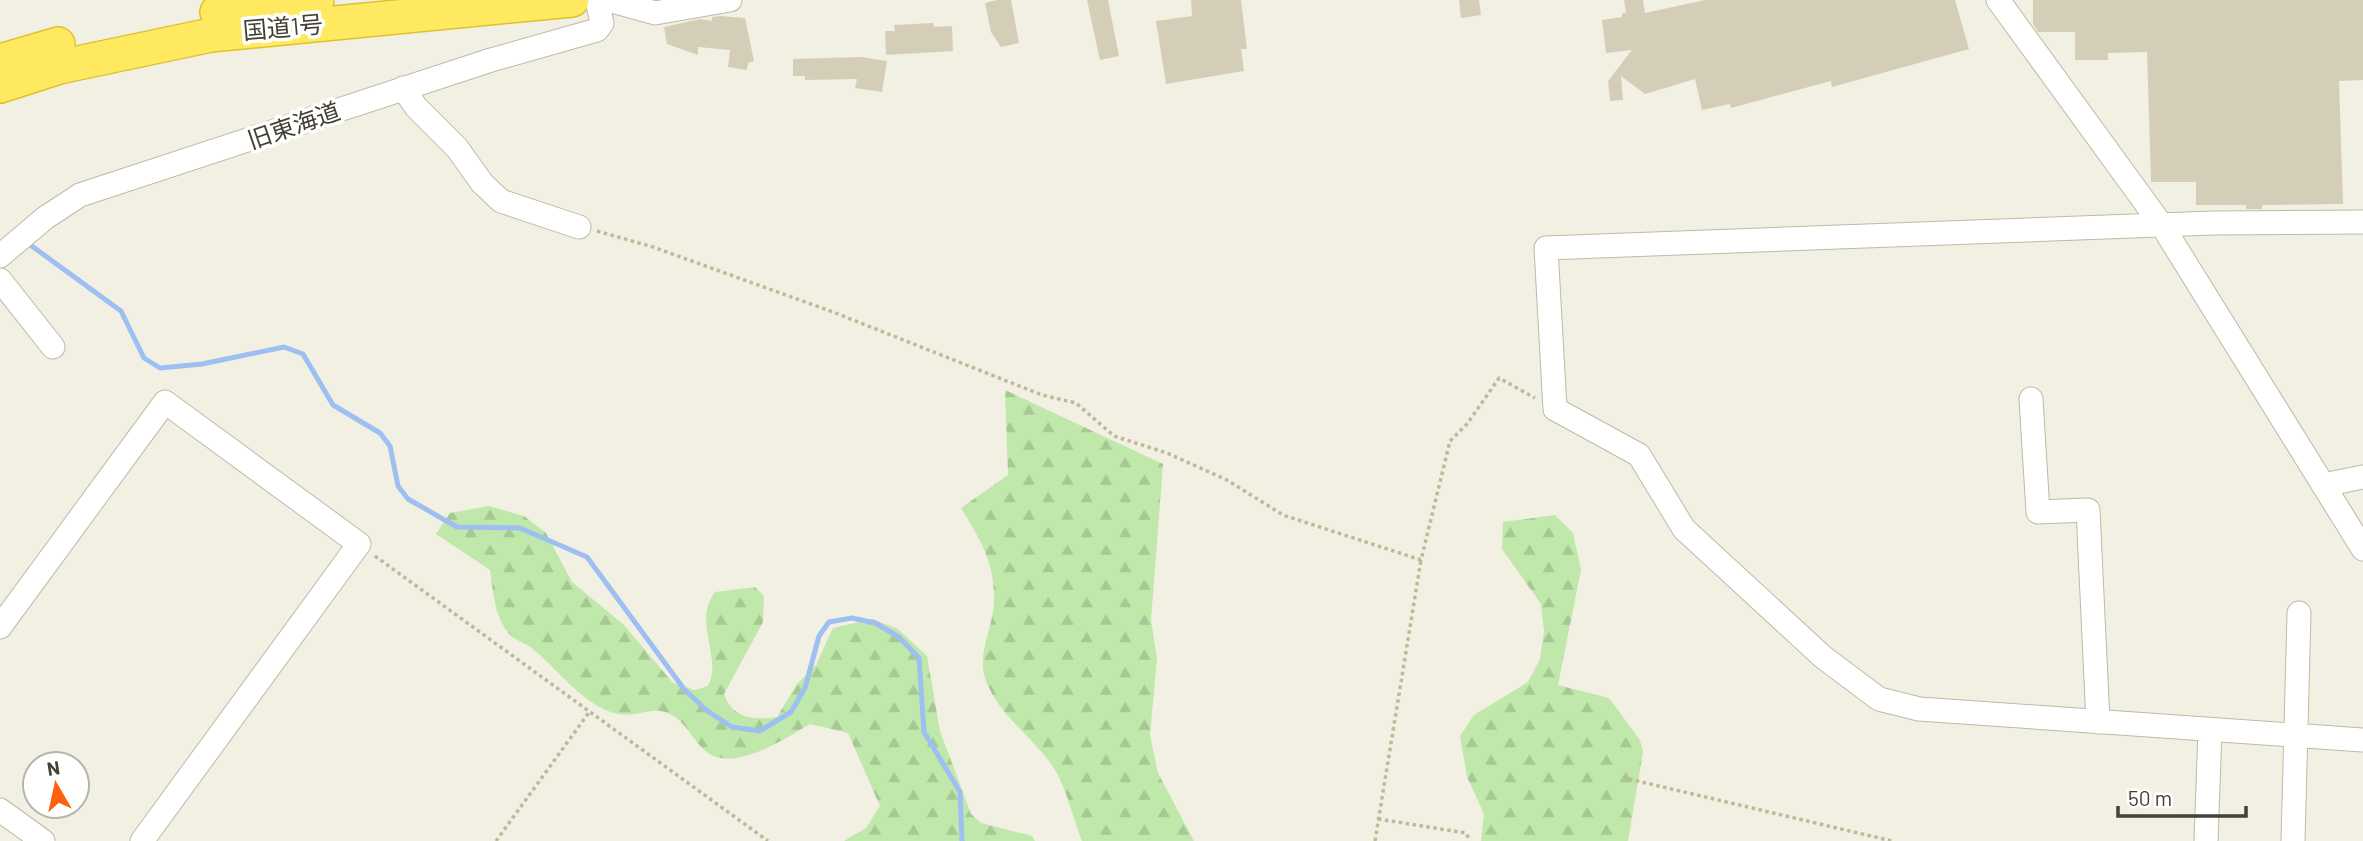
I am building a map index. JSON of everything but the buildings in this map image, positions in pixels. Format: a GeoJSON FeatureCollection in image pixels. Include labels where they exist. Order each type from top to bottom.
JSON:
{"type":"FeatureCollection","features":[{"type":"Feature","properties":{"kind":"highway","name":"国道1号"},"geometry":{"type":"LineString","coordinates":[[0,86],[60,67],[127,38],[191,15],[317,0]]}},
{"type":"Feature","properties":{"kind":"highway","name":"国道1号"},"geometry":{"type":"LineString","coordinates":[[0,61],[127,38],[211,35],[572,0]]}},
{"type":"Feature","properties":{"kind":"street","name":"旧東海道"},"geometry":{"type":"LineString","coordinates":[[0,256],[45,218],[80,195],[130,177],[226,149],[403,88],[597,30],[602,23],[597,0]]}},
{"type":"Feature","properties":{"kind":"street"},"geometry":{"type":"LineString","coordinates":[[608,0],[655,13],[730,0]]}},
{"type":"Feature","properties":{"kind":"street"},"geometry":{"type":"LineString","coordinates":[[1998,0],[2163,227],[2363,549]]}},
{"type":"Feature","properties":{"kind":"street"},"geometry":{"type":"LineString","coordinates":[[403,88],[416,107],[457,148],[482,183],[501,201],[579,227]]}},
{"type":"Feature","properties":{"kind":"street"},"geometry":{"type":"LineString","coordinates":[[2363,222],[1546,248],[1555,409],[1639,456],[1684,529],[1803,640],[1879,699],[1919,709],[2363,740]]}},
{"type":"Feature","properties":{"kind":"street"},"geometry":{"type":"LineString","coordinates":[[0,280],[53,347]]}},
{"type":"Feature","properties":{"kind":"street"},"geometry":{"type":"LineString","coordinates":[[2031,399],[2038,512],[2088,510],[2098,722]]}},
{"type":"Feature","properties":{"kind":"street"},"geometry":{"type":"LineString","coordinates":[[0,627],[165,402],[359,544],[142,841]]}},
{"type":"Feature","properties":{"kind":"street"},"geometry":{"type":"LineString","coordinates":[[2323,485],[2363,477]]}},
{"type":"Feature","properties":{"kind":"street"},"geometry":{"type":"LineString","coordinates":[[2293,841],[2299,612]]}},
{"type":"Feature","properties":{"kind":"street"},"geometry":{"type":"LineString","coordinates":[[2206,841],[2210,730]]}},
{"type":"Feature","properties":{"kind":"street"},"geometry":{"type":"LineString","coordinates":[[0,810],[43,841]]}},
{"type":"Feature","properties":{"kind":"path"},"geometry":{"type":"LineString","coordinates":[[579,227],[653,247],[833,312],[1042,395],[1069,400],[1114,436],[1167,453],[1227,480],[1283,515],[1421,560]]}},
{"type":"Feature","properties":{"kind":"path"},"geometry":{"type":"LineString","coordinates":[[1375,841],[1421,560],[1450,441],[1467,424],[1499,378],[1555,409]]}},
{"type":"Feature","properties":{"kind":"path"},"geometry":{"type":"LineString","coordinates":[[359,544],[768,841]]}},
{"type":"Feature","properties":{"kind":"path"},"geometry":{"type":"LineString","coordinates":[[496,841],[590,711]]}},
{"type":"Feature","properties":{"kind":"path"},"geometry":{"type":"LineString","coordinates":[[1629,779],[1892,841]]}},
{"type":"Feature","properties":{"kind":"path"},"geometry":{"type":"LineString","coordinates":[[1378,819],[1466,833],[1470,841]]}},
{"type":"Feature","properties":{"kind":"green space"},"geometry":{"type":"Polygon","coordinates":[[[1005,390],[1163,464],[1151,620],[1157,658],[1150,735],[1158,773],[1194,841],[1082,841],[1055,770],[998,704],[986,681],[983,661],[993,612],[994,588],[989,563],[961,508],[1008,475],[1005,390]]]}},
{"type":"Feature","properties":{"kind":"green space"},"geometry":{"type":"Polygon","coordinates":[[[489,506],[524,516],[546,533],[572,582],[624,625],[673,683],[695,690],[708,686],[712,675],[706,615],[715,592],[755,587],[764,596],[763,622],[724,694],[733,709],[745,716],[777,717],[797,684],[816,665],[833,628],[872,619],[898,629],[927,656],[940,731],[971,814],[981,823],[1032,836],[1035,841],[844,841],[866,828],[880,806],[848,733],[810,724],[755,753],[732,759],[721,758],[706,751],[684,725],[670,714],[651,711],[618,714],[593,703],[529,646],[509,633],[497,610],[490,570],[436,534],[450,513],[489,506]]]}},
{"type":"Feature","properties":{"kind":"green space"},"geometry":{"type":"Polygon","coordinates":[[[1555,515],[1573,533],[1581,570],[1558,685],[1609,698],[1640,740],[1643,752],[1628,841],[1481,841],[1484,814],[1467,777],[1460,736],[1474,715],[1528,682],[1540,659],[1544,631],[1541,604],[1502,549],[1503,522],[1555,515]]]}},
{"type":"Feature","properties":{"kind":"waterway"},"geometry":{"type":"LineString","coordinates":[[29,244],[121,311],[144,358],[160,368],[202,364],[284,347],[303,354],[333,405],[380,433],[390,446],[398,486],[408,499],[457,527],[520,528],[587,557],[684,689],[706,710],[732,727],[760,731],[791,712],[805,688],[819,636],[829,622],[852,618],[875,623],[899,637],[919,658],[924,732],[960,792],[962,841]]}}]}
